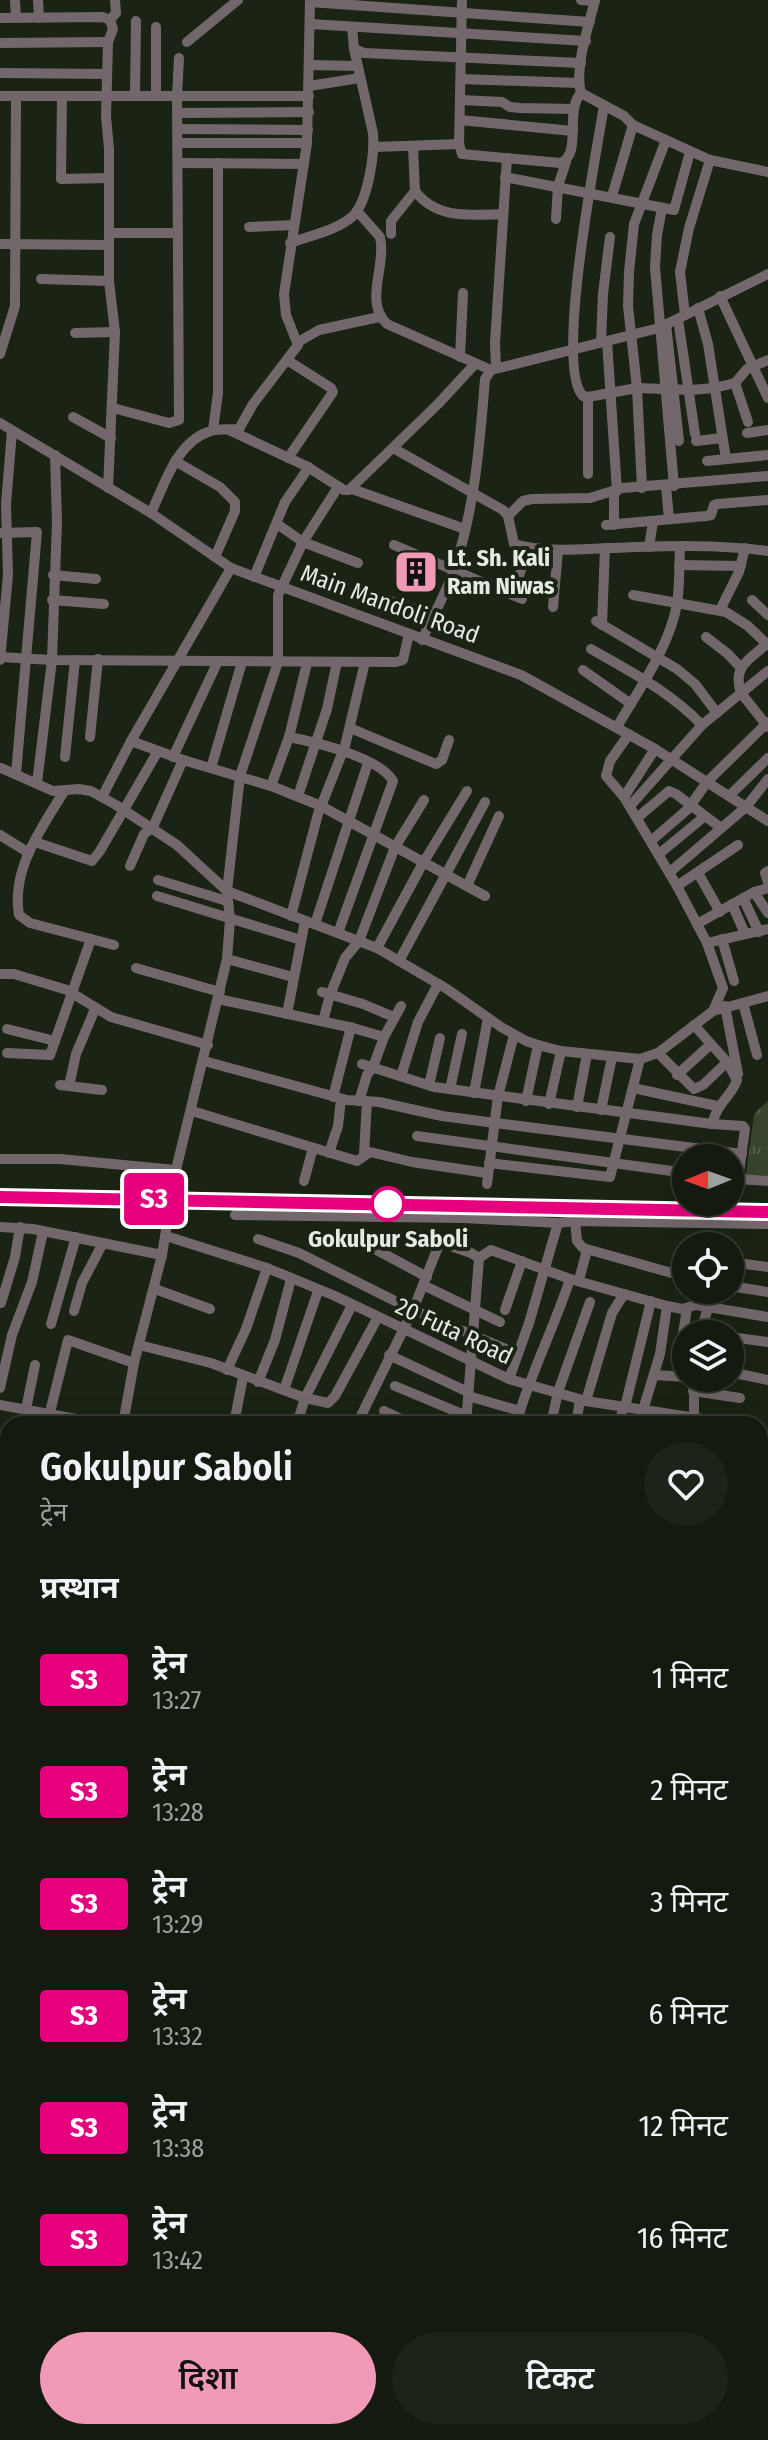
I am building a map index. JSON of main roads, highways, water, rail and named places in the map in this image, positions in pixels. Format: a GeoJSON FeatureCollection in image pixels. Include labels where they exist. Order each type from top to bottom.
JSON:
{"type":"FeatureCollection","features":[{"type":"Feature","properties":{"kind":"railway"},"geometry":{"type":"LineString","coordinates":[[0,1197],[768,1212]]}},
{"type":"Feature","properties":{"kind":"train","name":"S3"},"geometry":{"type":"LineString","coordinates":[[0,1197],[768,1212]]}},
{"type":"Feature","properties":{"kind":"place","name":"Lt. Sh. Kali Ram Niwas"},"geometry":{"type":"Point","coordinates":[416,572]}},
{"type":"Feature","properties":{"kind":"place","name":"Gokulpur Saboli"},"geometry":{"type":"Point","coordinates":[388,1204]}}]}
